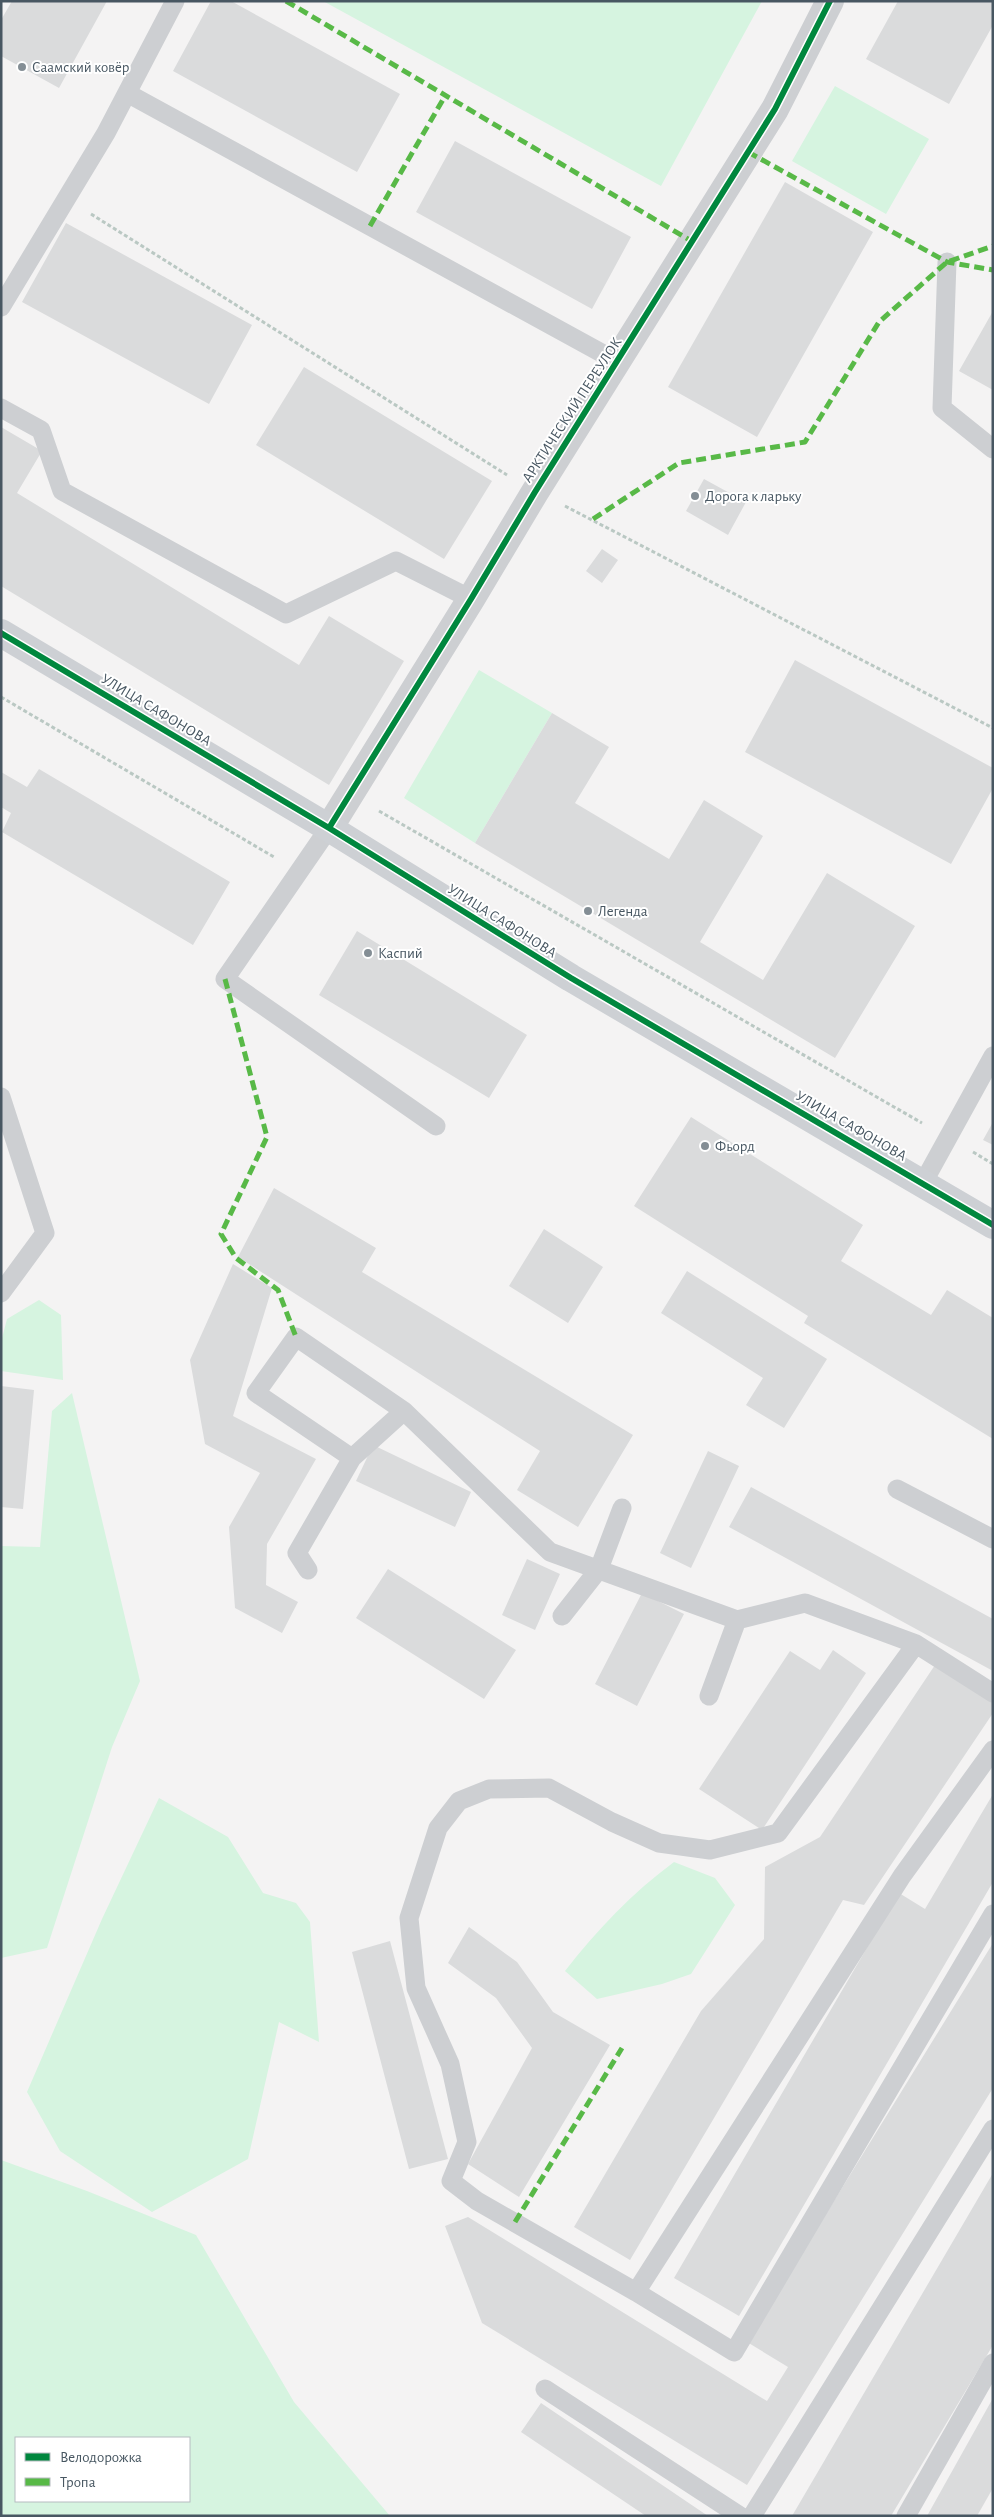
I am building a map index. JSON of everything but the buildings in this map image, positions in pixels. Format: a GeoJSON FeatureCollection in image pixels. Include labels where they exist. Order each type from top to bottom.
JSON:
{"type":"FeatureCollection","features":[{"type":"Feature","properties":{"kind":"street","name":"АРКТИЧЕСКИЙ ПЕРЕУЛОК"},"geometry":{"type":"LineString","coordinates":[[329,828],[471,600],[535,492],[775,109],[830,1]]}},
{"type":"Feature","properties":{"kind":"street","name":"УЛИЦА САФОНОВА"},"geometry":{"type":"LineString","coordinates":[[1,633],[329,828],[571,978],[993,1224]]}},
{"type":"Feature","properties":{"kind":"lane"},"geometry":{"type":"LineString","coordinates":[[2,302],[106,133],[175,1]]}},
{"type":"Feature","properties":{"kind":"lane"},"geometry":{"type":"LineString","coordinates":[[126,93],[618,362]]}},
{"type":"Feature","properties":{"kind":"lane"},"geometry":{"type":"LineString","coordinates":[[947,262],[942,408],[993,449]]}},
{"type":"Feature","properties":{"kind":"lane"},"geometry":{"type":"LineString","coordinates":[[1,408],[41,430],[62,491],[286,614],[396,561],[471,600]]}},
{"type":"Feature","properties":{"kind":"lane"},"geometry":{"type":"LineString","coordinates":[[329,828],[225,979],[436,1126]]}},
{"type":"Feature","properties":{"kind":"lane"},"geometry":{"type":"LineString","coordinates":[[923,1183],[993,1056]]}},
{"type":"Feature","properties":{"kind":"lane"},"geometry":{"type":"LineString","coordinates":[[1,1097],[45,1233],[1,1293]]}},
{"type":"Feature","properties":{"kind":"lane"},"geometry":{"type":"LineString","coordinates":[[352,1458],[256,1393],[296,1337],[404,1411],[550,1552],[737,1620],[805,1603],[916,1644],[993,1694]]}},
{"type":"Feature","properties":{"kind":"lane"},"geometry":{"type":"LineString","coordinates":[[308,1570],[297,1553],[352,1458],[404,1411]]}},
{"type":"Feature","properties":{"kind":"lane"},"geometry":{"type":"LineString","coordinates":[[897,1489],[993,1539]]}},
{"type":"Feature","properties":{"kind":"lane"},"geometry":{"type":"LineString","coordinates":[[562,1616],[599,1569],[622,1508]]}},
{"type":"Feature","properties":{"kind":"lane"},"geometry":{"type":"LineString","coordinates":[[709,1696],[737,1620]]}},
{"type":"Feature","properties":{"kind":"lane"},"geometry":{"type":"LineString","coordinates":[[916,1644],[778,1833],[710,1850],[659,1843],[612,1822],[549,1788],[489,1789],[459,1801],[438,1828],[409,1918],[416,1988],[450,2064],[467,2142],[451,2181],[478,2201],[636,2292],[734,2352],[993,1914]]}},
{"type":"Feature","properties":{"kind":"lane"},"geometry":{"type":"LineString","coordinates":[[636,2292],[902,1876],[993,1750]]}},
{"type":"Feature","properties":{"kind":"lane"},"geometry":{"type":"LineString","coordinates":[[752,2516],[993,2129]]}},
{"type":"Feature","properties":{"kind":"lane"},"geometry":{"type":"LineString","coordinates":[[906,2516],[993,2363]]}},
{"type":"Feature","properties":{"kind":"lane"},"geometry":{"type":"LineString","coordinates":[[545,2389],[740,2516]]}},
{"type":"Feature","properties":{"kind":"path"},"geometry":{"type":"LineString","coordinates":[[1,696],[299,872]]}},
{"type":"Feature","properties":{"kind":"path"},"geometry":{"type":"LineString","coordinates":[[370,806],[993,1164]]}},
{"type":"Feature","properties":{"kind":"green space"},"geometry":{"type":"Polygon","coordinates":[[[323,1],[762,1],[661,186],[323,1]]]}},
{"type":"Feature","properties":{"kind":"green space"},"geometry":{"type":"Polygon","coordinates":[[[835,86],[929,139],[886,214],[792,161],[835,86]]]}},
{"type":"Feature","properties":{"kind":"green space"},"geometry":{"type":"Polygon","coordinates":[[[479,670],[552,713],[475,843],[404,798],[479,670]]]}},
{"type":"Feature","properties":{"kind":"green space"},"geometry":{"type":"Polygon","coordinates":[[[39,1300],[61,1315],[63,1380],[1,1371],[1,1342],[7,1319],[39,1300]]]}},
{"type":"Feature","properties":{"kind":"green space"},"geometry":{"type":"Polygon","coordinates":[[[72,1393],[140,1681],[112,1747],[47,1948],[1,1958],[1,1546],[40,1547],[52,1411],[72,1393]]]}},
{"type":"Feature","properties":{"kind":"green space"},"geometry":{"type":"Polygon","coordinates":[[[159,1798],[228,1837],[263,1893],[296,1903],[310,1922],[319,2042],[279,2022],[248,2159],[152,2212],[60,2151],[27,2092],[102,1919],[159,1798]]]}},
{"type":"Feature","properties":{"kind":"green space"},"geometry":{"type":"Polygon","coordinates":[[[674,1862],[715,1878],[735,1905],[691,1974],[662,1984],[597,1999],[565,1971],[616,1913],[644,1886],[674,1862]]]}},
{"type":"Feature","properties":{"kind":"green space"},"geometry":{"type":"Polygon","coordinates":[[[1,2160],[87,2191],[196,2235],[294,2402],[390,2516],[1,2516],[1,2160]]]}},
{"type":"Feature","properties":{"kind":"marked path"},"geometry":{"type":"LineString","coordinates":[[286,1],[693,242]]}},
{"type":"Feature","properties":{"kind":"marked path"},"geometry":{"type":"LineString","coordinates":[[370,226],[445,96]]}},
{"type":"Feature","properties":{"kind":"marked path"},"geometry":{"type":"LineString","coordinates":[[748,152],[947,262],[993,270]]}},
{"type":"Feature","properties":{"kind":"marked path"},"geometry":{"type":"LineString","coordinates":[[593,519],[679,463],[805,442],[879,322],[947,262],[993,246]]}},
{"type":"Feature","properties":{"kind":"marked path"},"geometry":{"type":"LineString","coordinates":[[225,979],[267,1137],[221,1234],[236,1258],[278,1290],[296,1337]]}},
{"type":"Feature","properties":{"kind":"marked path"},"geometry":{"type":"LineString","coordinates":[[515,2222],[622,2048]]}},
{"type":"Feature","properties":{"kind":"cycle path"},"geometry":{"type":"LineString","coordinates":[[329,828],[535,492],[775,109],[830,1]]}},
{"type":"Feature","properties":{"kind":"cycle path"},"geometry":{"type":"LineString","coordinates":[[1,633],[329,828],[571,978],[993,1225]]}},
{"type":"Feature","properties":{"kind":"place","name":"Саамский ковёр"},"geometry":{"type":"Point","coordinates":[22,67]}},
{"type":"Feature","properties":{"kind":"place","name":"Дорога к ларьку"},"geometry":{"type":"Point","coordinates":[695,496]}},
{"type":"Feature","properties":{"kind":"place","name":"Легенда"},"geometry":{"type":"Point","coordinates":[588,911]}},
{"type":"Feature","properties":{"kind":"place","name":"Каспий"},"geometry":{"type":"Point","coordinates":[368,953]}},
{"type":"Feature","properties":{"kind":"place","name":"Фьорд"},"geometry":{"type":"Point","coordinates":[705,1146]}}]}
